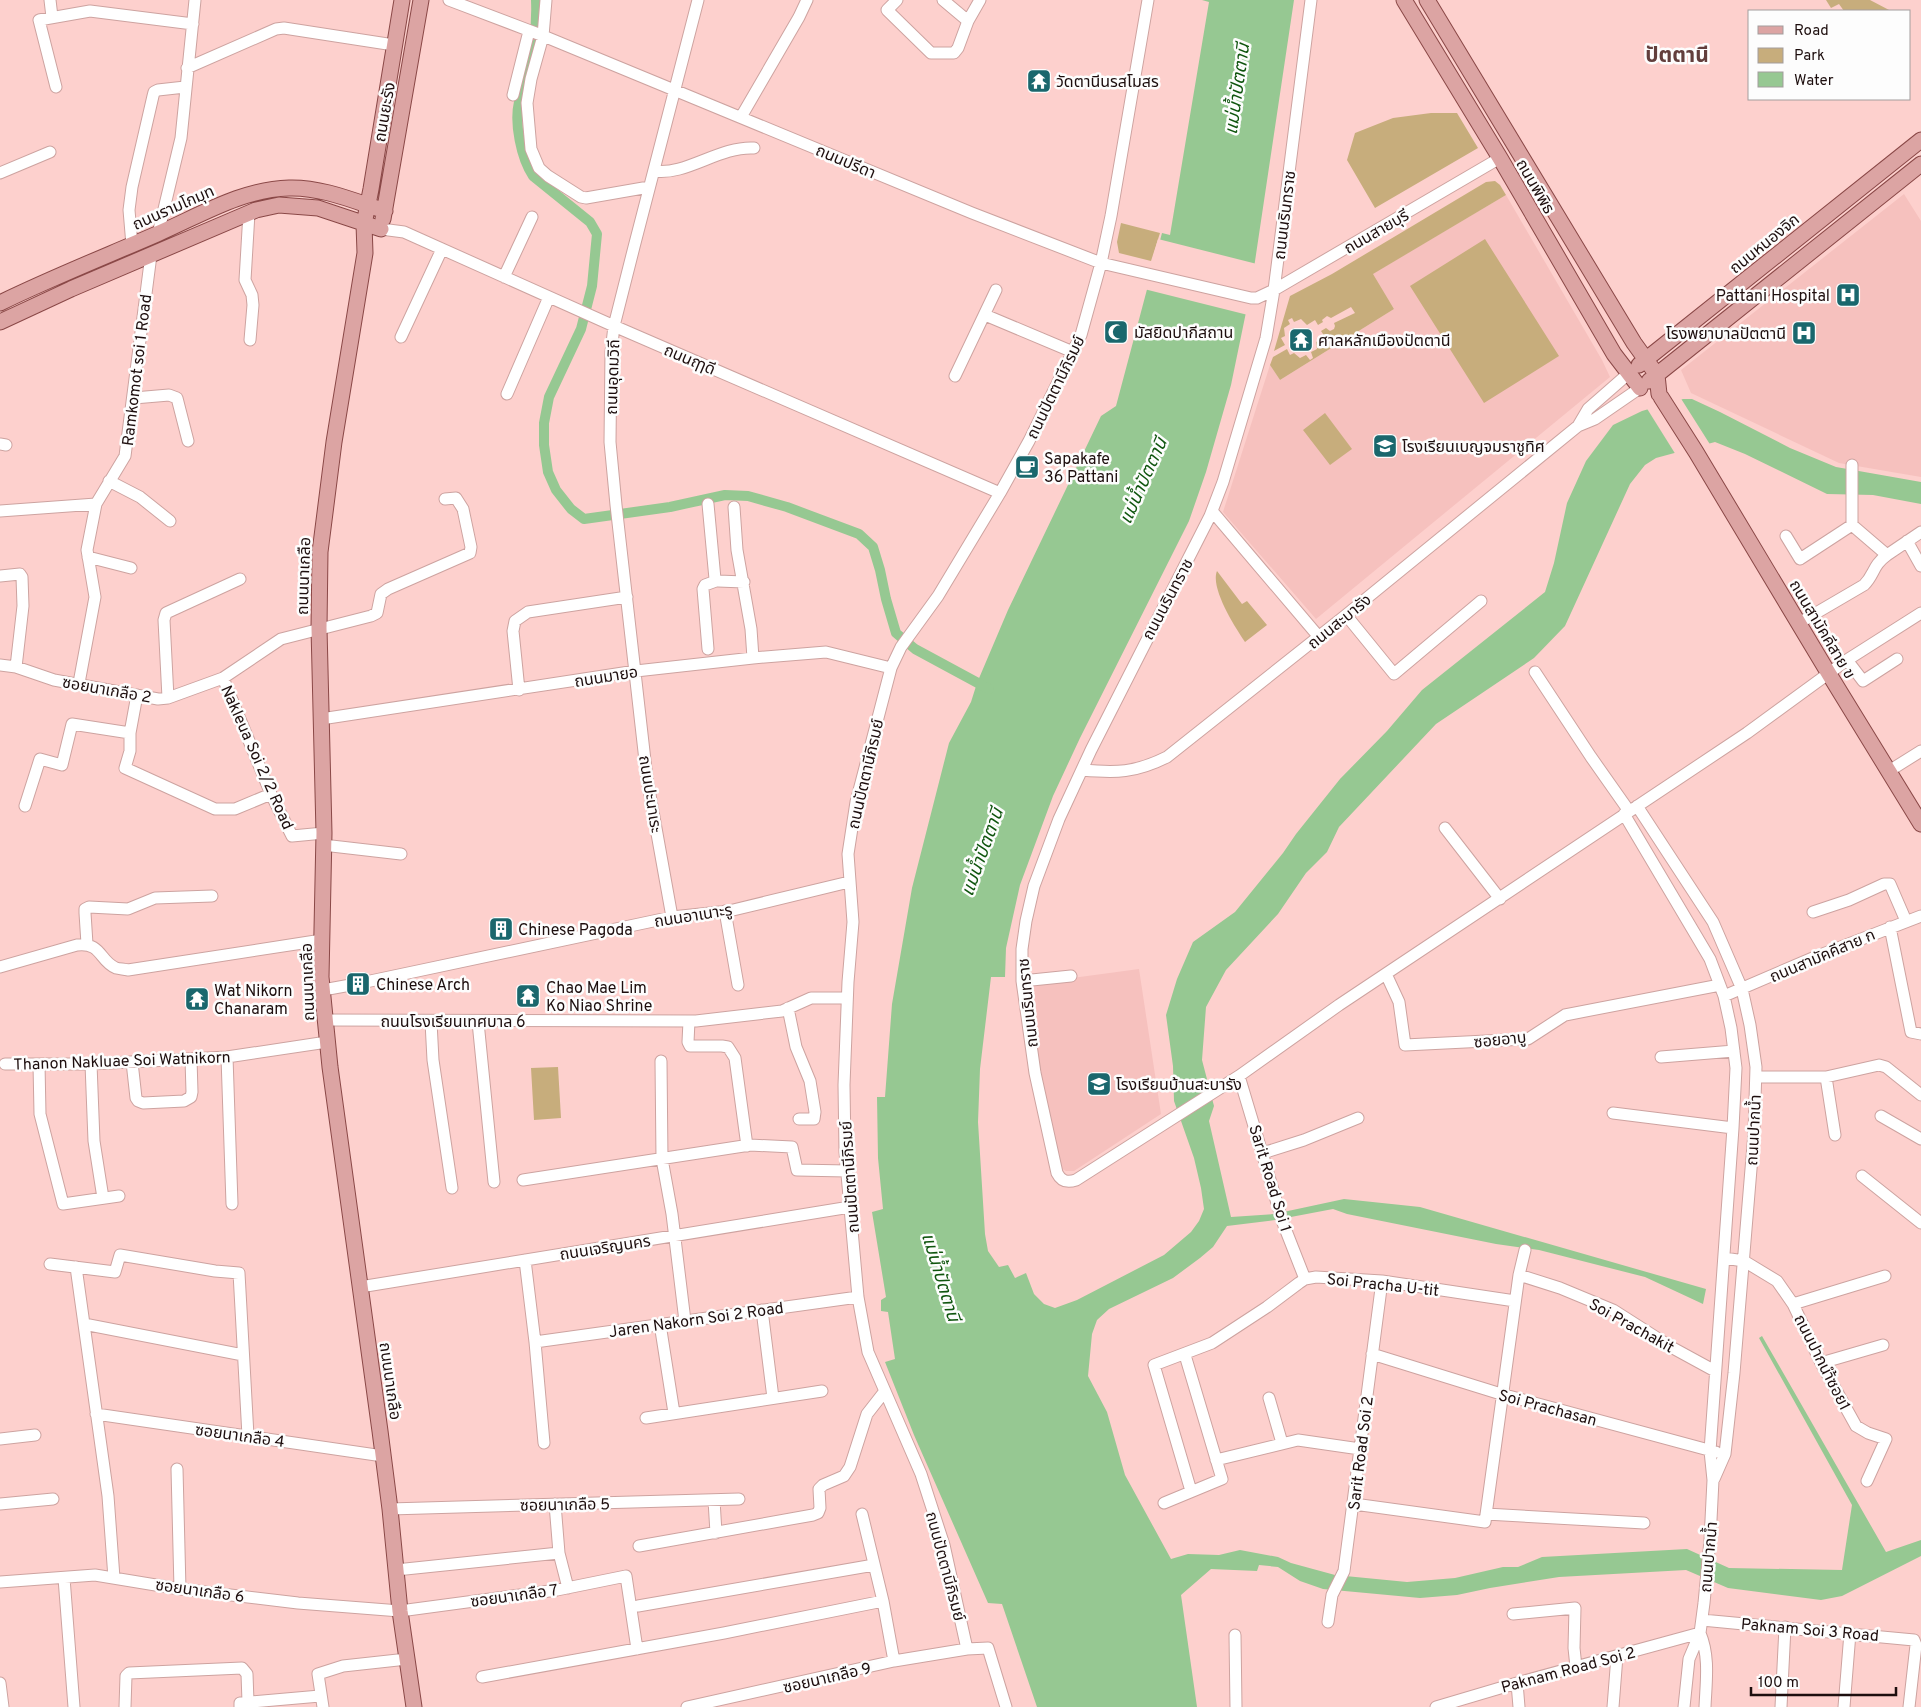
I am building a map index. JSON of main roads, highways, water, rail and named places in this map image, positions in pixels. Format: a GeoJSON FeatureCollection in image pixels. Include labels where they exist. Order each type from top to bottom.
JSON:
{"type":"FeatureCollection","features":[{"type":"Feature","properties":{"kind":"main road","name":"ถนนยะรัง"},"geometry":{"type":"LineString","coordinates":[[364,224],[402,0]]}},
{"type":"Feature","properties":{"kind":"main road","name":"ถนนยะรัง"},"geometry":{"type":"LineString","coordinates":[[381,229],[421,0]]}},
{"type":"Feature","properties":{"kind":"main road","name":"ถนนพิพิธ"},"geometry":{"type":"LineString","coordinates":[[1404,0],[1502,162],[1614,354],[1640,388]]}},
{"type":"Feature","properties":{"kind":"main road","name":"ถนนพิพิธ"},"geometry":{"type":"LineString","coordinates":[[1428,0],[1559,221],[1657,375]]}},
{"type":"Feature","properties":{"kind":"main road"},"geometry":{"type":"LineString","coordinates":[[1432,46],[1448,36]]}},
{"type":"Feature","properties":{"kind":"main road"},"geometry":{"type":"LineString","coordinates":[[1466,103],[1483,92]]}},
{"type":"Feature","properties":{"kind":"main road","name":"ถนนหนองจิก"},"geometry":{"type":"LineString","coordinates":[[1628,374],[1921,140]]}},
{"type":"Feature","properties":{"kind":"main road"},"geometry":{"type":"LineString","coordinates":[[1502,162],[1522,157]]}},
{"type":"Feature","properties":{"kind":"main road"},"geometry":{"type":"LineString","coordinates":[[1640,388],[1921,164]]}},
{"type":"Feature","properties":{"kind":"main road"},"geometry":{"type":"LineString","coordinates":[[1889,166],[1900,181]]}},
{"type":"Feature","properties":{"kind":"main road","name":"ถนนรามโกมุท"},"geometry":{"type":"LineString","coordinates":[[0,302],[231,201],[264,191],[288,188],[314,189],[385,211]]}},
{"type":"Feature","properties":{"kind":"main road"},"geometry":{"type":"LineString","coordinates":[[1847,198],[1860,214]]}},
{"type":"Feature","properties":{"kind":"main road"},"geometry":{"type":"LineString","coordinates":[[0,322],[71,289],[249,213],[279,206],[318,208],[381,229]]}},
{"type":"Feature","properties":{"kind":"main road"},"geometry":{"type":"LineString","coordinates":[[1542,232],[1559,221]]}},
{"type":"Feature","properties":{"kind":"main road","name":"ถนนนาเกลือ"},"geometry":{"type":"LineString","coordinates":[[364,224],[365,254],[334,442],[320,552],[319,628],[323,839],[323,990],[327,1042],[390,1509],[400,1610],[414,1707]]}},
{"type":"Feature","properties":{"kind":"main road","name":"ถนนนาเกลือ"},"geometry":{"type":"LineString","coordinates":[[365,254],[381,229]]}},
{"type":"Feature","properties":{"kind":"main road"},"geometry":{"type":"LineString","coordinates":[[1640,388],[1660,396],[1657,375]]}},
{"type":"Feature","properties":{"kind":"main road","name":"ถนนสามัคคีสาย ข"},"geometry":{"type":"LineString","coordinates":[[1660,396],[1696,452],[1921,824]]}},
{"type":"Feature","properties":{"kind":"water","name":"แม่น้ำปัตตานี"},"geometry":{"type":"Polygon","coordinates":[[[1202,0],[1294,0],[1251,288],[1231,385],[1206,472],[1189,521],[1080,738],[1053,796],[1020,885],[1006,948],[1005,977],[991,977],[980,1069],[978,1122],[985,1234],[988,1251],[999,1267],[1008,1265],[1015,1278],[1026,1273],[1034,1294],[1044,1304],[1055,1308],[1077,1300],[1164,1255],[1191,1232],[1199,1221],[1204,1209],[1194,1158],[1174,1101],[1173,1066],[1166,1015],[1177,979],[1193,942],[1235,912],[1340,779],[1387,731],[1422,690],[1545,592],[1554,563],[1567,503],[1586,461],[1613,425],[1642,411],[1683,399],[1692,399],[1790,448],[1836,467],[1921,482],[1921,504],[1873,495],[1827,494],[1745,454],[1715,442],[1656,458],[1645,465],[1630,484],[1565,626],[1534,658],[1436,724],[1339,827],[1327,852],[1306,873],[1278,914],[1226,970],[1206,1007],[1202,1060],[1214,1106],[1209,1121],[1231,1217],[1274,1214],[1344,1199],[1420,1207],[1706,1289],[1703,1304],[1645,1277],[1539,1250],[1496,1244],[1347,1214],[1333,1209],[1275,1220],[1227,1226],[1213,1247],[1173,1278],[1109,1309],[1097,1320],[1092,1334],[1088,1376],[1107,1412],[1125,1475],[1171,1559],[1188,1554],[1219,1555],[1240,1550],[1278,1557],[1291,1563],[1335,1575],[1407,1582],[1455,1578],[1503,1567],[1518,1567],[1542,1557],[1687,1549],[1729,1568],[1842,1570],[1852,1505],[1759,1338],[1762,1336],[1886,1552],[1921,1540],[1921,1556],[1842,1596],[1821,1600],[1728,1588],[1686,1570],[1559,1577],[1457,1595],[1420,1598],[1323,1589],[1300,1581],[1278,1567],[1259,1565],[1257,1571],[1211,1569],[1181,1595],[1197,1707],[1037,1707],[1002,1604],[988,1603],[914,1435],[885,1362],[895,1359],[888,1312],[881,1311],[881,1300],[886,1297],[872,1212],[883,1209],[878,1158],[877,1097],[885,1097],[892,1004],[912,888],[949,743],[971,702],[977,683],[1008,610],[1101,416],[1116,406],[1162,233],[1170,235],[1209,2],[1202,0]]]}},
{"type":"Feature","properties":{"kind":"waterway"},"geometry":{"type":"LineString","coordinates":[[536,0],[533,45],[527,76],[520,98],[517,120],[522,150],[533,176],[590,222],[597,234],[592,286],[581,329],[549,397],[544,423],[544,445],[548,472],[556,490],[571,509],[584,519],[670,507],[725,495],[748,496],[787,507],[859,534],[873,547],[896,633],[915,649],[989,689]]}},
{"type":"Feature","properties":{"kind":"place","name":"วัดตานีนรสโมสร"},"geometry":{"type":"Point","coordinates":[1039,81]}},
{"type":"Feature","properties":{"kind":"place","name":"Pattani Hospital"},"geometry":{"type":"Point","coordinates":[1848,295]}},
{"type":"Feature","properties":{"kind":"place","name":"มัสยิดปากีสถาน"},"geometry":{"type":"Point","coordinates":[1116,332]}},
{"type":"Feature","properties":{"kind":"place","name":"โรงพยาบาลปัตตานี"},"geometry":{"type":"Point","coordinates":[1804,333]}},
{"type":"Feature","properties":{"kind":"place","name":"ศาลหลักเมืองปัตตานี"},"geometry":{"type":"Point","coordinates":[1301,340]}},
{"type":"Feature","properties":{"kind":"place","name":"โรงเรียนเบญจมราชูทิศ"},"geometry":{"type":"Point","coordinates":[1385,446]}},
{"type":"Feature","properties":{"kind":"place","name":"Sapakafe 36 Pattani"},"geometry":{"type":"Point","coordinates":[1027,467]}},
{"type":"Feature","properties":{"kind":"place","name":"Chinese Pagoda"},"geometry":{"type":"Point","coordinates":[501,929]}},
{"type":"Feature","properties":{"kind":"place","name":"Chinese Arch"},"geometry":{"type":"Point","coordinates":[358,984]}},
{"type":"Feature","properties":{"kind":"place","name":"Chao Mae Lim Ko Niao Shrine"},"geometry":{"type":"Point","coordinates":[528,996]}},
{"type":"Feature","properties":{"kind":"place","name":"Wat Nikorn Chanaram"},"geometry":{"type":"Point","coordinates":[197,999]}},
{"type":"Feature","properties":{"kind":"place","name":"โรงเรียนบ้านสะบารัง"},"geometry":{"type":"Point","coordinates":[1099,1084]}},
{"type":"Feature","properties":{"kind":"district","name":"ปัตตานี"},"geometry":{"type":"Point","coordinates":[1677,55]}}]}
